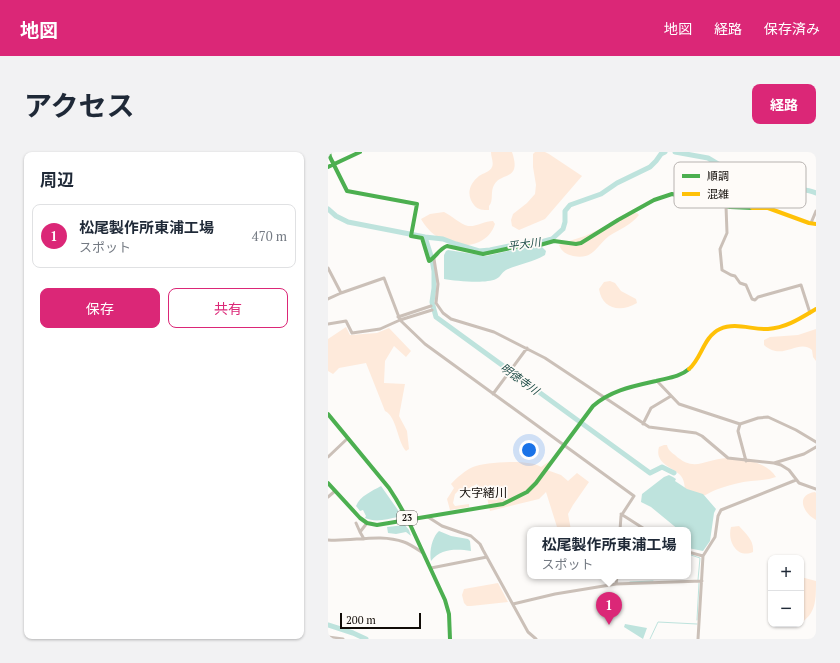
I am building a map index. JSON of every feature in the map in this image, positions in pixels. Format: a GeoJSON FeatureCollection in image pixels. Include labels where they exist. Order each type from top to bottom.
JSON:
{"type":"FeatureCollection","features":[{"type":"Feature","properties":{"kind":"street"},"geometry":{"type":"LineString","coordinates":[[329,152],[347,191],[417,204],[411,236],[422,238],[432,260],[438,284],[436,303],[443,313],[451,319],[494,332],[526,348],[562,368],[643,424],[655,429],[696,433],[702,436],[726,457],[731,459],[781,465],[789,470],[796,480],[804,486],[816,489]]}},
{"type":"Feature","properties":{"kind":"street"},"geometry":{"type":"LineString","coordinates":[[328,167],[360,152]]}},
{"type":"Feature","properties":{"kind":"street"},"geometry":{"type":"LineString","coordinates":[[432,260],[441,249],[448,246],[483,254],[529,244],[540,245],[554,241],[576,244],[581,243],[654,200],[674,194]]}},
{"type":"Feature","properties":{"kind":"street"},"geometry":{"type":"LineString","coordinates":[[726,208],[727,233],[720,249],[722,270],[735,276],[740,283],[746,285],[752,299],[755,300],[801,285],[810,313]]}},
{"type":"Feature","properties":{"kind":"street"},"geometry":{"type":"LineString","coordinates":[[742,208],[768,208],[816,224]]}},
{"type":"Feature","properties":{"kind":"street"},"geometry":{"type":"LineString","coordinates":[[811,223],[816,211]]}},
{"type":"Feature","properties":{"kind":"street"},"geometry":{"type":"LineString","coordinates":[[328,268],[341,293]]}},
{"type":"Feature","properties":{"kind":"street"},"geometry":{"type":"LineString","coordinates":[[328,298],[384,278],[399,319],[425,344],[634,496],[621,514],[620,527]]}},
{"type":"Feature","properties":{"kind":"street"},"geometry":{"type":"LineString","coordinates":[[328,324],[346,321],[351,332],[353,333],[380,329],[399,319],[431,308]]}},
{"type":"Feature","properties":{"kind":"street"},"geometry":{"type":"LineString","coordinates":[[328,483],[357,516],[367,523],[381,524],[503,504],[527,492],[536,483],[593,406],[603,397],[613,392],[681,375],[691,369],[699,358],[708,339],[720,329],[732,326],[772,329],[787,325],[816,309]]}},
{"type":"Feature","properties":{"kind":"street"},"geometry":{"type":"LineString","coordinates":[[493,394],[526,348]]}},
{"type":"Feature","properties":{"kind":"street"},"geometry":{"type":"LineString","coordinates":[[657,381],[679,404],[740,424],[758,418],[768,417],[796,430],[816,442]]}},
{"type":"Feature","properties":{"kind":"street"},"geometry":{"type":"LineString","coordinates":[[643,424],[651,408],[671,396]]}},
{"type":"Feature","properties":{"kind":"street","name":"23"},"geometry":{"type":"LineString","coordinates":[[328,414],[388,488],[408,520],[448,608],[450,620],[450,639]]}},
{"type":"Feature","properties":{"kind":"street"},"geometry":{"type":"LineString","coordinates":[[740,424],[738,431],[746,461]]}},
{"type":"Feature","properties":{"kind":"street"},"geometry":{"type":"LineString","coordinates":[[328,457],[348,438]]}},
{"type":"Feature","properties":{"kind":"street"},"geometry":{"type":"LineString","coordinates":[[774,463],[804,454],[816,447]]}},
{"type":"Feature","properties":{"kind":"street"},"geometry":{"type":"LineString","coordinates":[[698,639],[703,556],[715,537],[718,516],[721,510],[796,480]]}},
{"type":"Feature","properties":{"kind":"street"},"geometry":{"type":"LineString","coordinates":[[328,497],[335,491]]}},
{"type":"Feature","properties":{"kind":"street"},"geometry":{"type":"LineString","coordinates":[[621,514],[641,527]]}},
{"type":"Feature","properties":{"kind":"street"},"geometry":{"type":"LineString","coordinates":[[427,516],[442,526],[471,536],[480,544],[528,632],[536,639]]}},
{"type":"Feature","properties":{"kind":"street"},"geometry":{"type":"LineString","coordinates":[[356,523],[364,539]]}},
{"type":"Feature","properties":{"kind":"street"},"geometry":{"type":"LineString","coordinates":[[360,532],[367,523]]}},
{"type":"Feature","properties":{"kind":"street"},"geometry":{"type":"LineString","coordinates":[[328,540],[346,541],[381,537],[405,542],[424,554]]}},
{"type":"Feature","properties":{"kind":"street"},"geometry":{"type":"LineString","coordinates":[[691,553],[703,556]]}},
{"type":"Feature","properties":{"kind":"street"},"geometry":{"type":"LineString","coordinates":[[431,568],[487,557]]}},
{"type":"Feature","properties":{"kind":"street"},"geometry":{"type":"LineString","coordinates":[[616,584],[617,579]]}},
{"type":"Feature","properties":{"kind":"street"},"geometry":{"type":"LineString","coordinates":[[513,604],[555,594],[616,584],[702,582]]}},
{"type":"Feature","properties":{"kind":"street"},"geometry":{"type":"LineString","coordinates":[[328,637],[342,639]]}},
{"type":"Feature","properties":{"kind":"shaded area"},"geometry":{"type":"Polygon","coordinates":[[[491,152],[512,152],[514,168],[513,172],[501,178],[494,185],[489,210],[483,210],[476,207],[469,194],[473,182],[492,167],[491,152]]]}},
{"type":"Feature","properties":{"kind":"shaded area"},"geometry":{"type":"Polygon","coordinates":[[[535,152],[545,152],[549,154],[582,176],[545,219],[519,230],[512,226],[511,220],[513,214],[527,203],[535,194],[536,185],[533,167],[533,154],[535,152]]]}},
{"type":"Feature","properties":{"kind":"shaded area"},"geometry":{"type":"Polygon","coordinates":[[[444,212],[468,226],[493,221],[495,224],[489,235],[479,242],[471,245],[454,244],[438,238],[421,219],[430,214],[444,212]]]}},
{"type":"Feature","properties":{"kind":"shaded area"},"geometry":{"type":"Polygon","coordinates":[[[633,213],[637,213],[639,215],[629,224],[609,236],[594,251],[586,256],[580,257],[568,254],[561,249],[559,245],[585,236],[633,213]]]}},
{"type":"Feature","properties":{"kind":"shaded area"},"geometry":{"type":"Polygon","coordinates":[[[610,281],[615,283],[621,291],[636,299],[637,303],[624,308],[608,305],[601,296],[599,289],[604,282],[610,281]]]}},
{"type":"Feature","properties":{"kind":"shaded area"},"geometry":{"type":"Polygon","coordinates":[[[346,327],[350,335],[377,333],[389,328],[411,351],[406,357],[394,346],[385,361],[384,383],[405,384],[399,416],[407,431],[409,449],[406,451],[392,418],[385,411],[366,363],[339,368],[333,374],[328,371],[328,339],[346,327]]]}},
{"type":"Feature","properties":{"kind":"shaded area"},"geometry":{"type":"Polygon","coordinates":[[[816,329],[816,361],[813,357],[812,350],[807,347],[778,351],[771,350],[764,345],[764,340],[770,337],[798,335],[816,329]]]}},
{"type":"Feature","properties":{"kind":"shaded area"},"geometry":{"type":"Polygon","coordinates":[[[667,445],[671,452],[688,463],[700,464],[727,458],[747,460],[767,468],[776,477],[747,481],[732,485],[715,490],[701,497],[685,495],[684,483],[681,476],[659,458],[659,447],[667,445]]]}},
{"type":"Feature","properties":{"kind":"shaded area"},"geometry":{"type":"Polygon","coordinates":[[[554,458],[547,470],[561,475],[568,481],[577,473],[589,482],[568,514],[570,527],[557,527],[546,492],[539,499],[490,511],[486,493],[480,494],[477,484],[460,493],[458,491],[455,494],[453,503],[455,506],[469,504],[469,507],[450,510],[447,499],[454,488],[451,484],[461,474],[470,468],[479,465],[508,462],[535,464],[541,467],[554,458]]]}},
{"type":"Feature","properties":{"kind":"shaded area"},"geometry":{"type":"Polygon","coordinates":[[[815,492],[816,520],[811,517],[803,504],[805,497],[815,492]]]}},
{"type":"Feature","properties":{"kind":"shaded area"},"geometry":{"type":"Polygon","coordinates":[[[739,526],[751,541],[753,552],[747,554],[742,553],[734,547],[730,538],[731,527],[739,526]]]}},
{"type":"Feature","properties":{"kind":"shaded area"},"geometry":{"type":"Polygon","coordinates":[[[804,578],[816,581],[814,605],[810,615],[804,621],[804,578]]]}},
{"type":"Feature","properties":{"kind":"shaded area"},"geometry":{"type":"Polygon","coordinates":[[[498,583],[508,602],[471,606],[467,606],[464,603],[462,595],[464,589],[498,583]]]}},
{"type":"Feature","properties":{"kind":"water"},"geometry":{"type":"Polygon","coordinates":[[[530,246],[542,247],[546,251],[545,255],[506,270],[499,277],[491,281],[478,282],[444,279],[444,255],[448,250],[486,256],[530,246]]]}},
{"type":"Feature","properties":{"kind":"water"},"geometry":{"type":"Polygon","coordinates":[[[669,475],[687,489],[703,494],[716,509],[714,513],[710,541],[703,551],[691,549],[691,527],[675,527],[651,507],[641,502],[642,494],[664,477],[669,475]]]}},
{"type":"Feature","properties":{"kind":"water"},"geometry":{"type":"Polygon","coordinates":[[[381,486],[400,513],[398,517],[386,520],[365,518],[366,516],[363,510],[360,511],[356,506],[358,502],[370,492],[381,486]]]}},
{"type":"Feature","properties":{"kind":"water"},"geometry":{"type":"Polygon","coordinates":[[[405,525],[411,536],[406,532],[396,534],[388,533],[387,527],[405,525]]]}},
{"type":"Feature","properties":{"kind":"water"},"geometry":{"type":"Polygon","coordinates":[[[439,531],[451,536],[468,539],[470,541],[471,551],[450,550],[440,554],[431,561],[430,553],[432,545],[439,531]]]}},
{"type":"Feature","properties":{"kind":"water"},"geometry":{"type":"Polygon","coordinates":[[[625,624],[647,628],[643,639],[624,627],[625,624]]]}},
{"type":"Feature","properties":{"kind":"waterway","name":"平大川"},"geometry":{"type":"LineString","coordinates":[[328,209],[336,216],[348,222],[425,237],[443,239],[479,251],[529,242],[541,242],[552,239],[563,229],[565,222],[565,211],[570,205],[601,194],[617,183],[650,167],[661,154],[665,152]]}},
{"type":"Feature","properties":{"kind":"waterway","name":"平大川"},"geometry":{"type":"LineString","coordinates":[[675,152],[708,158],[715,162]]}},
{"type":"Feature","properties":{"kind":"waterway","name":"平大川"},"geometry":{"type":"LineString","coordinates":[[806,190],[816,193]]}},
{"type":"Feature","properties":{"kind":"waterway","name":"明徳寺川"},"geometry":{"type":"LineString","coordinates":[[425,237],[434,271],[432,302],[436,317],[650,473],[662,467],[674,473]]}},
{"type":"Feature","properties":{"kind":"waterway"},"geometry":{"type":"LineString","coordinates":[[691,555],[700,558],[698,580]]}},
{"type":"Feature","properties":{"kind":"waterway"},"geometry":{"type":"LineString","coordinates":[[630,582],[653,581]]}},
{"type":"Feature","properties":{"kind":"waterway"},"geometry":{"type":"LineString","coordinates":[[697,620],[699,583]]}},
{"type":"Feature","properties":{"kind":"waterway"},"geometry":{"type":"LineString","coordinates":[[650,639],[658,622],[697,624]]}},
{"type":"Feature","properties":{"kind":"waterway"},"geometry":{"type":"LineString","coordinates":[[328,625],[366,639]]}},
{"type":"Feature","properties":{"kind":"traffic: fast"},"geometry":{"type":"LineString","coordinates":[[329,152],[347,191],[417,204],[411,236],[422,238],[429,261],[447,246],[483,254],[529,244],[540,245],[554,241],[576,244],[581,243],[654,200],[674,194]]}},
{"type":"Feature","properties":{"kind":"traffic: fast"},"geometry":{"type":"LineString","coordinates":[[328,167],[360,152]]}},
{"type":"Feature","properties":{"kind":"traffic: fast"},"geometry":{"type":"LineString","coordinates":[[328,483],[360,518],[367,523],[377,525],[503,504],[527,492],[536,483],[593,406],[615,392],[673,377],[682,374],[689,369]]}},
{"type":"Feature","properties":{"kind":"traffic: fast"},"geometry":{"type":"LineString","coordinates":[[328,414],[389,488],[408,520],[445,600],[449,614],[450,639]]}},
{"type":"Feature","properties":{"kind":"traffic: slow"},"geometry":{"type":"LineString","coordinates":[[752,208],[768,208],[809,223],[816,224]]}},
{"type":"Feature","properties":{"kind":"traffic: slow"},"geometry":{"type":"LineString","coordinates":[[689,369],[697,359],[706,342],[720,329],[732,326],[762,329],[781,327],[816,309]]}},
{"type":"Feature","properties":{"kind":"place","name":"松尾製作所東浦工場"},"geometry":{"type":"Point","coordinates":[609,625]}},
{"type":"Feature","properties":{"kind":"district","name":"大字緒川"},"geometry":{"type":"Point","coordinates":[483,493]}}]}
